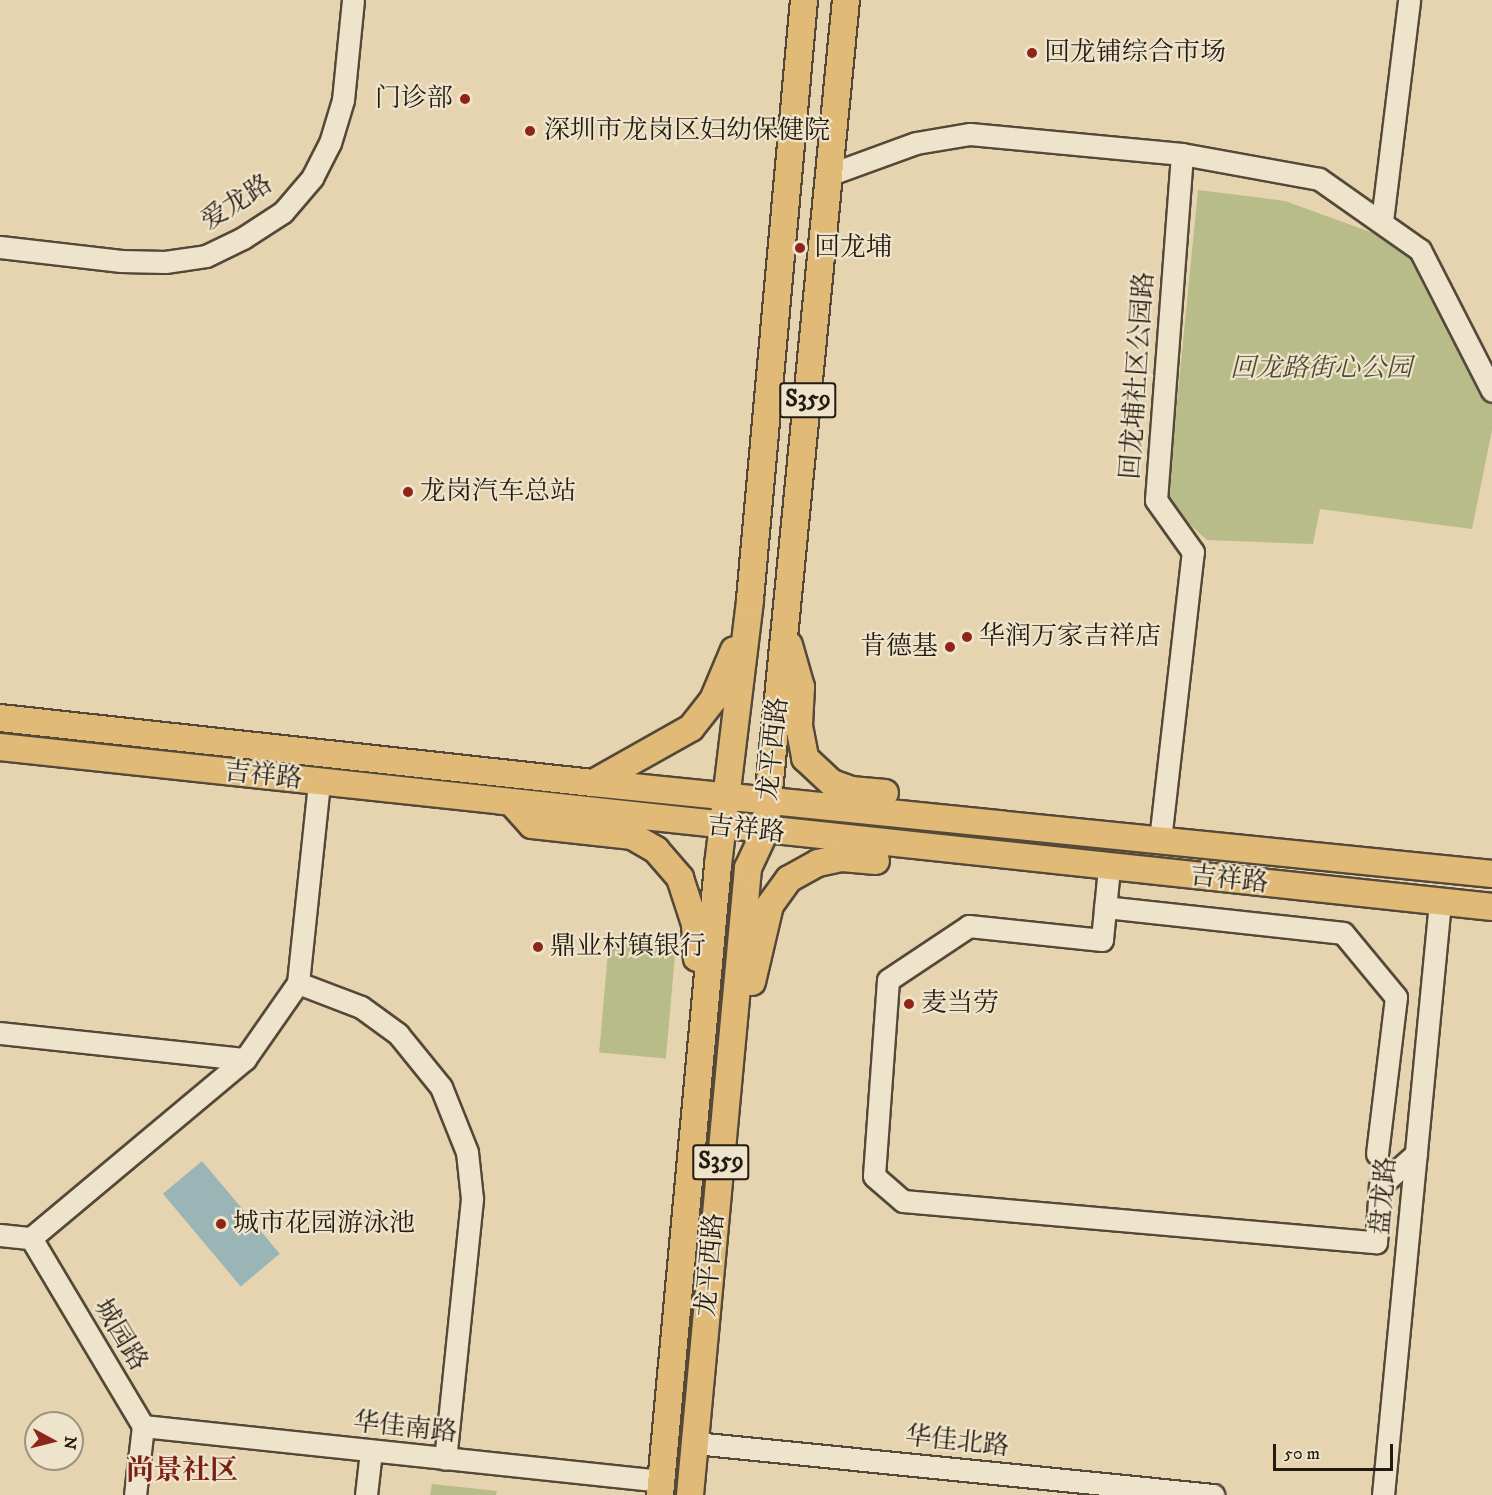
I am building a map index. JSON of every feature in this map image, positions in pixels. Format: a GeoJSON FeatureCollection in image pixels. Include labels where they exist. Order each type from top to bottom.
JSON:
{"type":"FeatureCollection","features":[{"type":"Feature","properties":{"kind":"main road","name":"龙平西路"},"geometry":{"type":"LineString","coordinates":[[661,1488],[726,794],[750,599],[804,0]]}},
{"type":"Feature","properties":{"kind":"main road","name":"龙平西路"},"geometry":{"type":"LineString","coordinates":[[690,1495],[748,868],[765,832],[769,799],[846,0]]}},
{"type":"Feature","properties":{"kind":"main road"},"geometry":{"type":"LineString","coordinates":[[593,783],[612,770],[678,737],[702,716],[721,682],[750,599]]}},
{"type":"Feature","properties":{"kind":"main road"},"geometry":{"type":"LineString","coordinates":[[785,636],[801,687],[799,726],[806,758],[818,773],[851,790],[940,801],[972,820]]}},
{"type":"Feature","properties":{"kind":"main road","name":"吉祥路"},"geometry":{"type":"LineString","coordinates":[[0,718],[593,783],[726,794],[1492,874]]}},
{"type":"Feature","properties":{"kind":"main road","name":"吉祥路"},"geometry":{"type":"LineString","coordinates":[[0,747],[723,828],[1492,908]]}},
{"type":"Feature","properties":{"kind":"main road"},"geometry":{"type":"LineString","coordinates":[[513,804],[532,825],[632,836],[656,850],[680,878],[695,924],[702,1036]]}},
{"type":"Feature","properties":{"kind":"main road"},"geometry":{"type":"LineString","coordinates":[[732,1033],[750,995],[770,905],[789,879],[818,863],[842,858],[935,862],[970,854]]}},
{"type":"Feature","properties":{"kind":"street","name":"爱龙路"},"geometry":{"type":"LineString","coordinates":[[0,247],[121,261],[165,262],[206,256],[283,212],[312,178],[330,143],[343,100],[353,0]]}},
{"type":"Feature","properties":{"kind":"street"},"geometry":{"type":"LineString","coordinates":[[1382,221],[1409,0]]}},
{"type":"Feature","properties":{"kind":"street"},"geometry":{"type":"LineString","coordinates":[[831,174],[916,143],[970,134],[1182,154],[1319,179],[1382,221],[1420,250],[1492,391]]}},
{"type":"Feature","properties":{"kind":"street","name":"回龙埔社区公园路"},"geometry":{"type":"LineString","coordinates":[[1160,840],[1192,552],[1156,500],[1182,154]]}},
{"type":"Feature","properties":{"kind":"street"},"geometry":{"type":"LineString","coordinates":[[0,1235],[31,1238],[244,1059],[298,983],[320,783]]}},
{"type":"Feature","properties":{"kind":"street"},"geometry":{"type":"LineString","coordinates":[[1109,868],[1102,940],[969,926],[888,980],[874,1176],[903,1201],[1376,1242],[1380,1186],[1416,1154]]}},
{"type":"Feature","properties":{"kind":"street","name":"盘龙路"},"geometry":{"type":"LineString","coordinates":[[1383,1495],[1440,902]]}},
{"type":"Feature","properties":{"kind":"street"},"geometry":{"type":"LineString","coordinates":[[1105,907],[1342,933],[1396,997],[1377,1154]]}},
{"type":"Feature","properties":{"kind":"street"},"geometry":{"type":"LineString","coordinates":[[298,983],[361,1007],[398,1034],[441,1087],[460,1130],[472,1199],[445,1459]]}},
{"type":"Feature","properties":{"kind":"street"},"geometry":{"type":"LineString","coordinates":[[0,1033],[244,1059]]}},
{"type":"Feature","properties":{"kind":"street","name":"城园路"},"geometry":{"type":"LineString","coordinates":[[31,1238],[143,1426]]}},
{"type":"Feature","properties":{"kind":"street"},"geometry":{"type":"LineString","coordinates":[[135,1495],[143,1426]]}},
{"type":"Feature","properties":{"kind":"street","name":"华佳南路"},"geometry":{"type":"LineString","coordinates":[[143,1426],[445,1459],[661,1488]]}},
{"type":"Feature","properties":{"kind":"street","name":"华佳北路"},"geometry":{"type":"LineString","coordinates":[[695,1443],[1213,1495]]}},
{"type":"Feature","properties":{"kind":"street"},"geometry":{"type":"LineString","coordinates":[[366,1495],[371,1451]]}},
{"type":"Feature","properties":{"kind":"green space","name":"回龙路街心公园"},"geometry":{"type":"Polygon","coordinates":[[[1198,190],[1285,201],[1420,250],[1492,403],[1492,430],[1472,529],[1320,509],[1313,544],[1207,540],[1167,504],[1198,190]]]}},
{"type":"Feature","properties":{"kind":"green space"},"geometry":{"type":"Polygon","coordinates":[[[609,940],[676,946],[666,1058],[599,1053],[609,940]]]}},
{"type":"Feature","properties":{"kind":"green space"},"geometry":{"type":"Polygon","coordinates":[[[432,1484],[497,1491],[496,1495],[430,1495],[432,1484]]]}},
{"type":"Feature","properties":{"kind":"water","name":"城市花园游泳池"},"geometry":{"type":"Polygon","coordinates":[[[202,1161],[280,1254],[241,1286],[163,1194],[202,1161]]]}},
{"type":"Feature","properties":{"kind":"place","name":"回龙铺综合市场"},"geometry":{"type":"Point","coordinates":[1032,53]}},
{"type":"Feature","properties":{"kind":"place","name":"门诊部"},"geometry":{"type":"Point","coordinates":[465,99]}},
{"type":"Feature","properties":{"kind":"place","name":"深圳市龙岗区妇幼保健院"},"geometry":{"type":"Point","coordinates":[530,131]}},
{"type":"Feature","properties":{"kind":"place","name":"回龙埔"},"geometry":{"type":"Point","coordinates":[800,248]}},
{"type":"Feature","properties":{"kind":"place","name":"龙岗汽车总站"},"geometry":{"type":"Point","coordinates":[408,492]}},
{"type":"Feature","properties":{"kind":"place","name":"华润万家吉祥店"},"geometry":{"type":"Point","coordinates":[967,637]}},
{"type":"Feature","properties":{"kind":"place","name":"肯德基"},"geometry":{"type":"Point","coordinates":[950,647]}},
{"type":"Feature","properties":{"kind":"place","name":"鼎业村镇银行"},"geometry":{"type":"Point","coordinates":[538,947]}},
{"type":"Feature","properties":{"kind":"place","name":"麦当劳"},"geometry":{"type":"Point","coordinates":[909,1004]}},
{"type":"Feature","properties":{"kind":"place","name":"城市花园游泳池"},"geometry":{"type":"Point","coordinates":[221,1224]}},
{"type":"Feature","properties":{"kind":"district","name":"尚景社区"},"geometry":{"type":"Point","coordinates":[182,1471]}}]}
